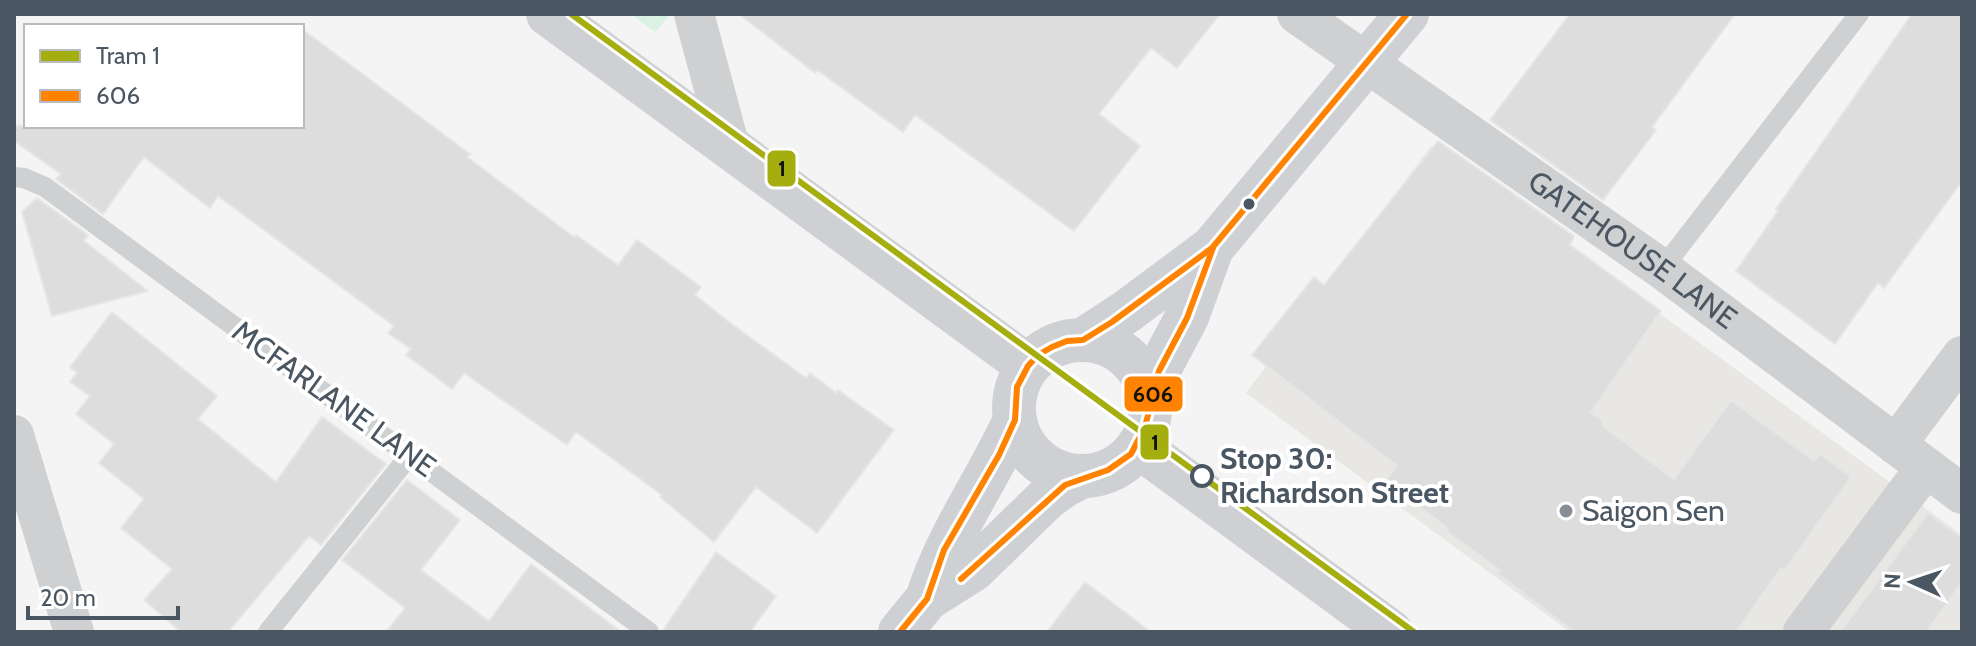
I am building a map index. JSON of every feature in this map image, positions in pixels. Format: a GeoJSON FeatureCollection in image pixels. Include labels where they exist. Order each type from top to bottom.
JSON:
{"type":"FeatureCollection","features":[{"type":"Feature","properties":{"kind":"street"},"geometry":{"type":"LineString","coordinates":[[548,14],[1028,366]]}},
{"type":"Feature","properties":{"kind":"street"},"geometry":{"type":"LineString","coordinates":[[694,14],[730,148]]}},
{"type":"Feature","properties":{"kind":"street","name":"GATEHOUSE LANE"},"geometry":{"type":"LineString","coordinates":[[1297,14],[1662,269],[1962,494]]}},
{"type":"Feature","properties":{"kind":"street"},"geometry":{"type":"LineString","coordinates":[[1083,340],[1212,248],[1407,14]]}},
{"type":"Feature","properties":{"kind":"street"},"geometry":{"type":"LineString","coordinates":[[900,632],[927,599],[973,570],[1047,498],[1065,485],[1083,476],[1108,471],[1130,456],[1138,446],[1148,421],[1149,398],[1162,364],[1187,317],[1212,248]]}},
{"type":"Feature","properties":{"kind":"street"},"geometry":{"type":"LineString","coordinates":[[927,599],[944,550],[988,476],[1015,420],[1017,387],[1038,355],[1067,341],[1083,340],[1110,345],[1140,373],[1149,398]]}},
{"type":"Feature","properties":{"kind":"street"},"geometry":{"type":"LineString","coordinates":[[1803,632],[1911,456],[1962,356]]}},
{"type":"Feature","properties":{"kind":"street"},"geometry":{"type":"LineString","coordinates":[[1015,420],[1023,442],[1038,460],[1059,472],[1083,476]]}},
{"type":"Feature","properties":{"kind":"street"},"geometry":{"type":"LineString","coordinates":[[14,435],[74,632]]}},
{"type":"Feature","properties":{"kind":"street"},"geometry":{"type":"LineString","coordinates":[[1138,446],[1391,632]]}},
{"type":"Feature","properties":{"kind":"lane"},"geometry":{"type":"LineString","coordinates":[[1662,269],[1859,14]]}},
{"type":"Feature","properties":{"kind":"lane","name":"MCFARLANE LANE"},"geometry":{"type":"LineString","coordinates":[[14,177],[45,187],[649,632]]}},
{"type":"Feature","properties":{"kind":"lane"},"geometry":{"type":"LineString","coordinates":[[268,632],[410,455]]}},
{"type":"Feature","properties":{"kind":"shaded area"},"geometry":{"type":"Polygon","coordinates":[[[1431,146],[1962,535],[1962,632],[1570,632],[1246,393],[1431,146]]]}},
{"type":"Feature","properties":{"kind":"green space"},"geometry":{"type":"Polygon","coordinates":[[[631,14],[668,14],[668,17],[655,32],[631,14]]]}},
{"type":"Feature","properties":{"kind":"building"},"geometry":{"type":"Polygon","coordinates":[[[739,14],[1220,14],[1177,68],[1151,48],[1099,114],[1140,146],[1074,231],[915,115],[903,132],[817,70],[815,73],[739,14]]]}},
{"type":"Feature","properties":{"kind":"building"},"geometry":{"type":"Polygon","coordinates":[[[1570,14],[1735,14],[1652,127],[1656,130],[1603,200],[1490,120],[1570,14]]]}},
{"type":"Feature","properties":{"kind":"building"},"geometry":{"type":"Polygon","coordinates":[[[1912,14],[1962,14],[1962,181],[1884,288],[1878,283],[1835,344],[1736,271],[1912,14]]]}},
{"type":"Feature","properties":{"kind":"building"},"geometry":{"type":"Polygon","coordinates":[[[304,30],[470,154],[467,157],[574,237],[576,235],[618,265],[637,240],[701,287],[695,295],[733,325],[806,378],[810,373],[894,430],[817,533],[756,487],[714,542],[660,497],[662,495],[576,432],[567,445],[464,373],[452,389],[406,355],[411,349],[388,333],[394,326],[218,196],[210,208],[144,157],[103,214],[56,179],[61,174],[14,141],[14,126],[304,128],[304,30]]]}},
{"type":"Feature","properties":{"kind":"building"},"geometry":{"type":"Polygon","coordinates":[[[1438,141],[1574,236],[1570,245],[1661,311],[1591,412],[1604,422],[1602,425],[1674,479],[1731,400],[1814,461],[1820,454],[1851,477],[1736,632],[1574,632],[1497,573],[1500,570],[1446,531],[1448,529],[1386,480],[1397,466],[1252,355],[1314,277],[1324,285],[1438,141]]]}},
{"type":"Feature","properties":{"kind":"building"},"geometry":{"type":"Polygon","coordinates":[[[37,198],[88,235],[84,241],[148,291],[52,316],[22,212],[37,198]]]}},
{"type":"Feature","properties":{"kind":"building"},"geometry":{"type":"Polygon","coordinates":[[[112,312],[217,396],[198,419],[276,482],[322,417],[386,464],[321,545],[309,536],[228,632],[181,632],[144,600],[172,569],[121,528],[144,499],[99,463],[114,444],[76,414],[90,396],[70,382],[77,373],[70,367],[112,312]]]}},
{"type":"Feature","properties":{"kind":"building"},"geometry":{"type":"Polygon","coordinates":[[[407,480],[460,520],[421,570],[489,621],[531,564],[621,632],[386,632],[405,608],[342,560],[407,480]]]}},
{"type":"Feature","properties":{"kind":"building"},"geometry":{"type":"Polygon","coordinates":[[[1928,513],[1962,538],[1962,582],[1926,632],[1840,632],[1928,513]]]}},
{"type":"Feature","properties":{"kind":"building"},"geometry":{"type":"Polygon","coordinates":[[[716,552],[776,596],[750,632],[662,632],[716,552]]]}},
{"type":"Feature","properties":{"kind":"building"},"geometry":{"type":"Polygon","coordinates":[[[1085,582],[1151,632],[1047,632],[1085,582]]]}},
{"type":"Feature","properties":{"kind":"tram line","name":"1"},"geometry":{"type":"LineString","coordinates":[[571,14],[1414,632]]}},
{"type":"Feature","properties":{"kind":"transit line","name":"606"},"geometry":{"type":"LineString","coordinates":[[900,632],[927,599],[944,550],[999,455],[1015,420],[1017,387],[1028,366],[1038,355],[1052,347],[1067,341],[1083,340],[1112,322],[1212,248],[1407,14]]}},
{"type":"Feature","properties":{"kind":"transit line","name":"606"},"geometry":{"type":"LineString","coordinates":[[961,579],[1065,485],[1108,470],[1131,454],[1145,427],[1159,371],[1187,318],[1213,248]]}},
{"type":"Feature","properties":{"kind":"place","name":"Stop 30: Richardson Street"},"geometry":{"type":"Point","coordinates":[1202,476]}},
{"type":"Feature","properties":{"kind":"place","name":"Saigon Sen"},"geometry":{"type":"Point","coordinates":[1566,511]}}]}
